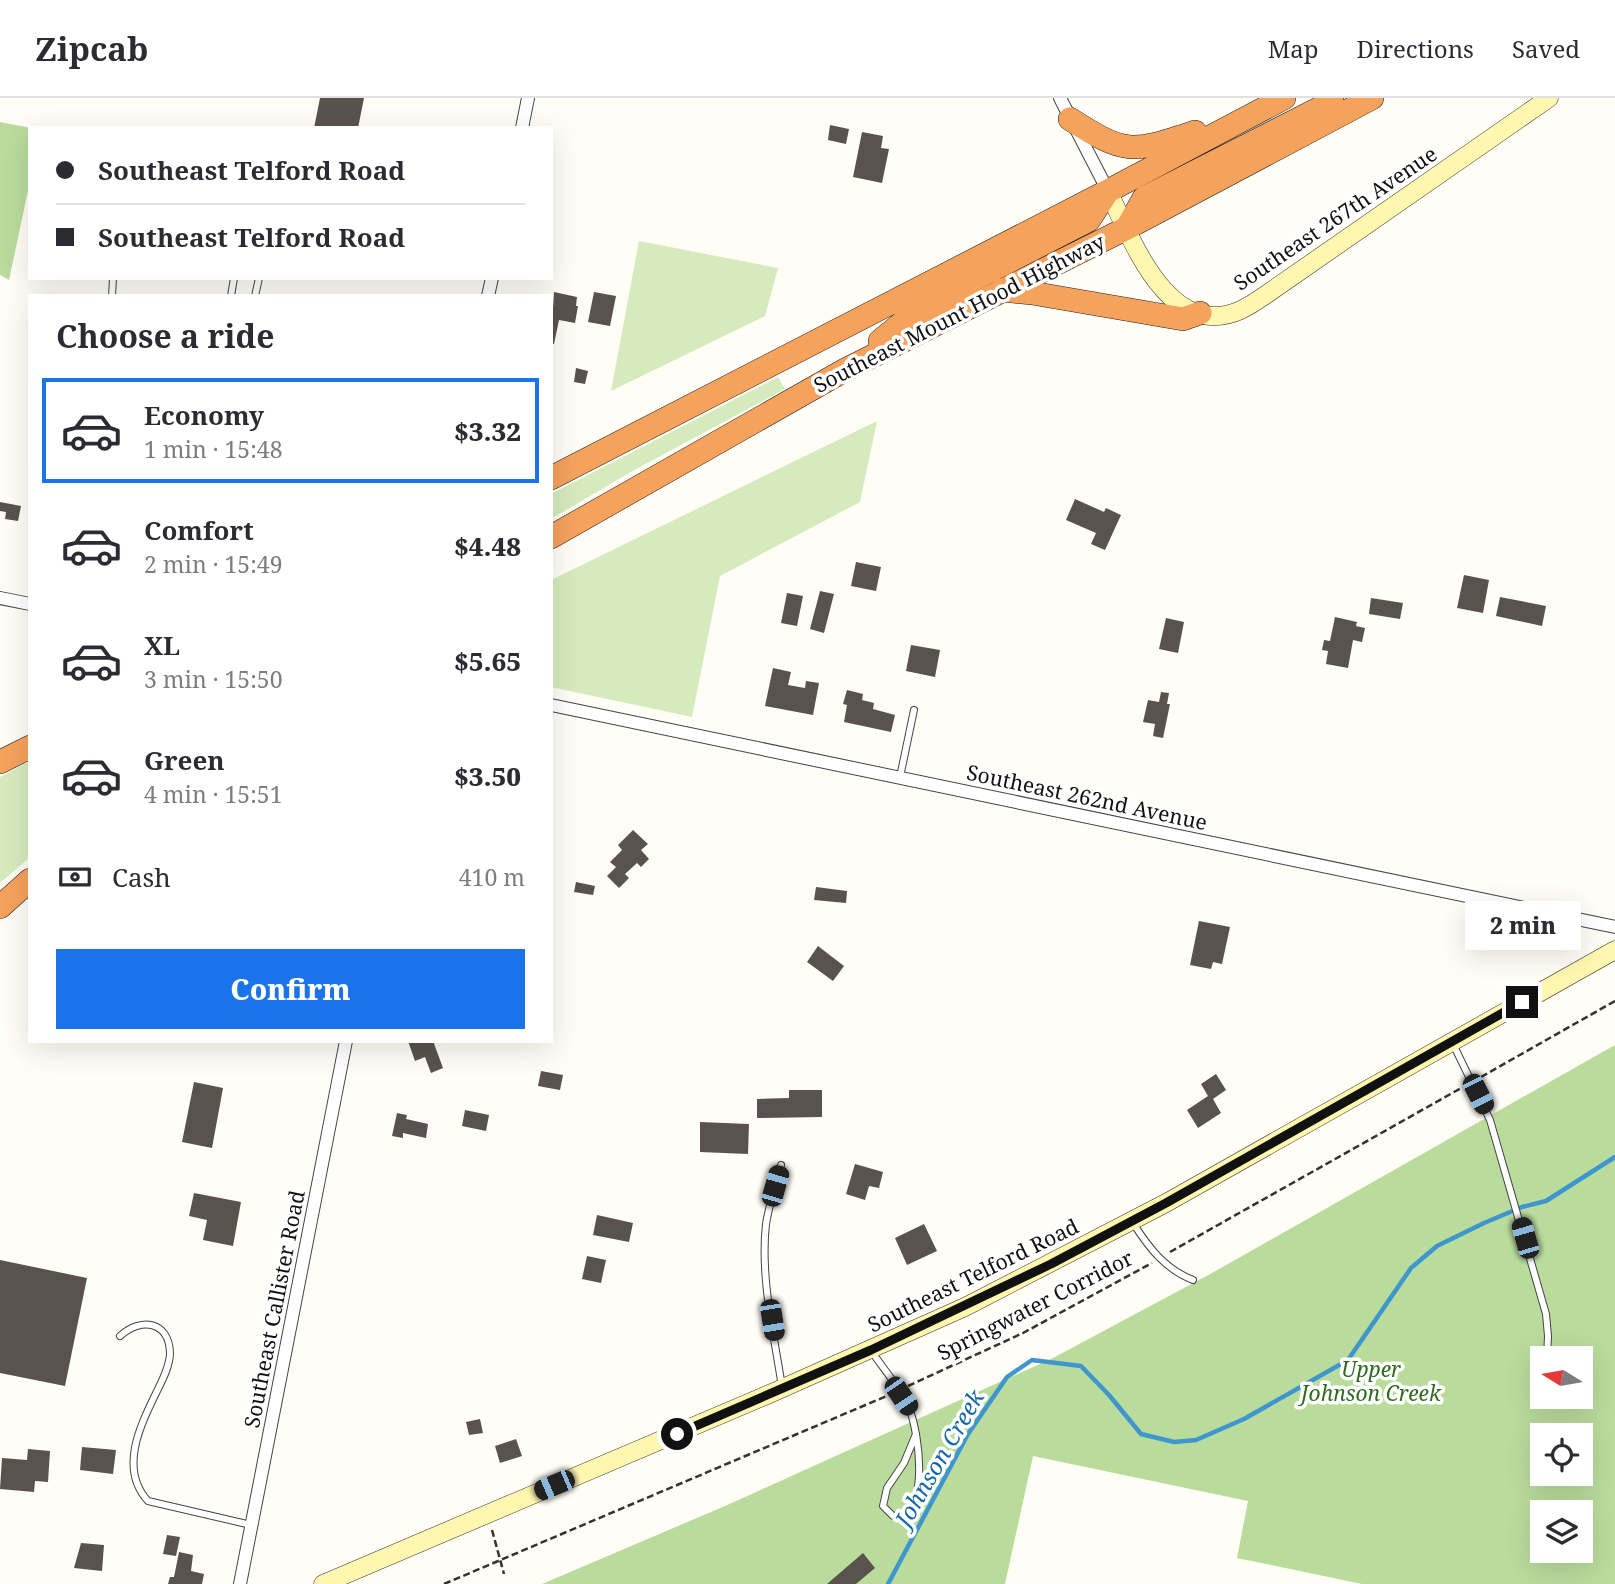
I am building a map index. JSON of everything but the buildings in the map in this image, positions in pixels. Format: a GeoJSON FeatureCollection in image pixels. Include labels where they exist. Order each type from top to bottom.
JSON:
{"type":"FeatureCollection","features":[{"type":"Feature","properties":{"kind":"highway","name":"Southeast Mount Hood Highway"},"geometry":{"type":"LineString","coordinates":[[553,477],[1284,98]]}},
{"type":"Feature","properties":{"kind":"highway"},"geometry":{"type":"LineString","coordinates":[[1127,228],[1144,198],[1322,107],[1332,98]]}},
{"type":"Feature","properties":{"kind":"highway","name":"Southeast Mount Hood Highway"},"geometry":{"type":"LineString","coordinates":[[553,536],[845,370],[1127,228],[1373,98]]}},
{"type":"Feature","properties":{"kind":"highway"},"geometry":{"type":"LineString","coordinates":[[1065,108],[1108,142],[1125,148],[1168,141],[1255,113]]}},
{"type":"Feature","properties":{"kind":"highway"},"geometry":{"type":"LineString","coordinates":[[845,370],[924,305],[1089,220],[1108,191]]}},
{"type":"Feature","properties":{"kind":"highway"},"geometry":{"type":"LineString","coordinates":[[1002,290],[1183,319],[1200,313]]}},
{"type":"Feature","properties":{"kind":"highway"},"geometry":{"type":"LineString","coordinates":[[0,762],[28,748]]}},
{"type":"Feature","properties":{"kind":"highway"},"geometry":{"type":"LineString","coordinates":[[0,906],[28,882]]}},
{"type":"Feature","properties":{"kind":"street"},"geometry":{"type":"LineString","coordinates":[[522,126],[528,98]]}},
{"type":"Feature","properties":{"kind":"street","name":"Southeast 267th Avenue"},"geometry":{"type":"LineString","coordinates":[[1200,313],[1227,314],[1265,296],[1549,98]]}},
{"type":"Feature","properties":{"kind":"street"},"geometry":{"type":"LineString","coordinates":[[1065,108],[1157,284],[1175,301],[1200,313]]}},
{"type":"Feature","properties":{"kind":"street"},"geometry":{"type":"LineString","coordinates":[[0,598],[28,604]]}},
{"type":"Feature","properties":{"kind":"street","name":"Southeast 262nd Avenue"},"geometry":{"type":"LineString","coordinates":[[553,705],[1615,927]]}},
{"type":"Feature","properties":{"kind":"street","name":"Southeast Telford Road"},"geometry":{"type":"LineString","coordinates":[[323,1584],[782,1389],[989,1294],[1132,1221],[1615,950]]}},
{"type":"Feature","properties":{"kind":"street","name":"Southeast Callister Road"},"geometry":{"type":"LineString","coordinates":[[240,1584],[346,1043]]}},
{"type":"Feature","properties":{"kind":"lane"},"geometry":{"type":"LineString","coordinates":[[900,777],[914,710]]}},
{"type":"Feature","properties":{"kind":"lane"},"geometry":{"type":"LineString","coordinates":[[1452,1042],[1490,1120],[1546,1314],[1548,1346]]}},
{"type":"Feature","properties":{"kind":"lane"},"geometry":{"type":"LineString","coordinates":[[781,1165],[769,1208],[765,1247],[782,1389]]}},
{"type":"Feature","properties":{"kind":"lane"},"geometry":{"type":"LineString","coordinates":[[1132,1221],[1170,1269],[1194,1280]]}},
{"type":"Feature","properties":{"kind":"lane"},"geometry":{"type":"LineString","coordinates":[[120,1336],[131,1326],[146,1323],[158,1328],[167,1340],[170,1354],[166,1372],[141,1426],[135,1451],[135,1482],[142,1495],[148,1501],[251,1525]]}},
{"type":"Feature","properties":{"kind":"lane"},"geometry":{"type":"LineString","coordinates":[[871,1350],[909,1408],[916,1434],[919,1480],[915,1499],[907,1512],[893,1516],[883,1506],[884,1495],[904,1463],[916,1434]]}},
{"type":"Feature","properties":{"kind":"path","name":"Springwater Corridor"},"geometry":{"type":"LineString","coordinates":[[444,1584],[898,1391],[1023,1333],[1615,1001]]}},
{"type":"Feature","properties":{"kind":"path"},"geometry":{"type":"LineString","coordinates":[[487,1514],[504,1574]]}},
{"type":"Feature","properties":{"kind":"green space"},"geometry":{"type":"Polygon","coordinates":[[[0,122],[28,127],[28,190],[9,280],[0,275],[0,122]]]}},
{"type":"Feature","properties":{"kind":"green space"},"geometry":{"type":"Polygon","coordinates":[[[639,241],[778,268],[765,316],[611,391],[639,241]]]}},
{"type":"Feature","properties":{"kind":"green space"},"geometry":{"type":"Polygon","coordinates":[[[778,377],[785,389],[629,473],[553,518],[553,493],[778,377]]]}},
{"type":"Feature","properties":{"kind":"green space"},"geometry":{"type":"Polygon","coordinates":[[[877,421],[860,502],[720,576],[692,717],[553,687],[553,579],[877,421]]]}},
{"type":"Feature","properties":{"kind":"green space"},"geometry":{"type":"Polygon","coordinates":[[[28,762],[28,859],[0,883],[0,777],[28,762]]]}},
{"type":"Feature","properties":{"kind":"green space","name":"Upper Johnson Creek"},"geometry":{"type":"Polygon","coordinates":[[[1615,1045],[1615,1584],[1362,1584],[1237,1558],[1248,1501],[1033,1456],[1005,1584],[542,1584],[725,1506],[1053,1358],[1212,1273],[1615,1045]]]}},
{"type":"Feature","properties":{"kind":"waterway","name":"Johnson Creek"},"geometry":{"type":"LineString","coordinates":[[888,1584],[968,1434],[1007,1377],[1032,1360],[1081,1366],[1141,1434],[1174,1442],[1196,1440],[1244,1419],[1348,1360],[1411,1268],[1437,1246],[1522,1207],[1546,1201],[1615,1157]]}},
{"type":"Feature","properties":{"kind":"route"},"geometry":{"type":"LineString","coordinates":[[677,1434],[871,1350],[1051,1264],[1166,1203],[1522,1002]]}}]}
